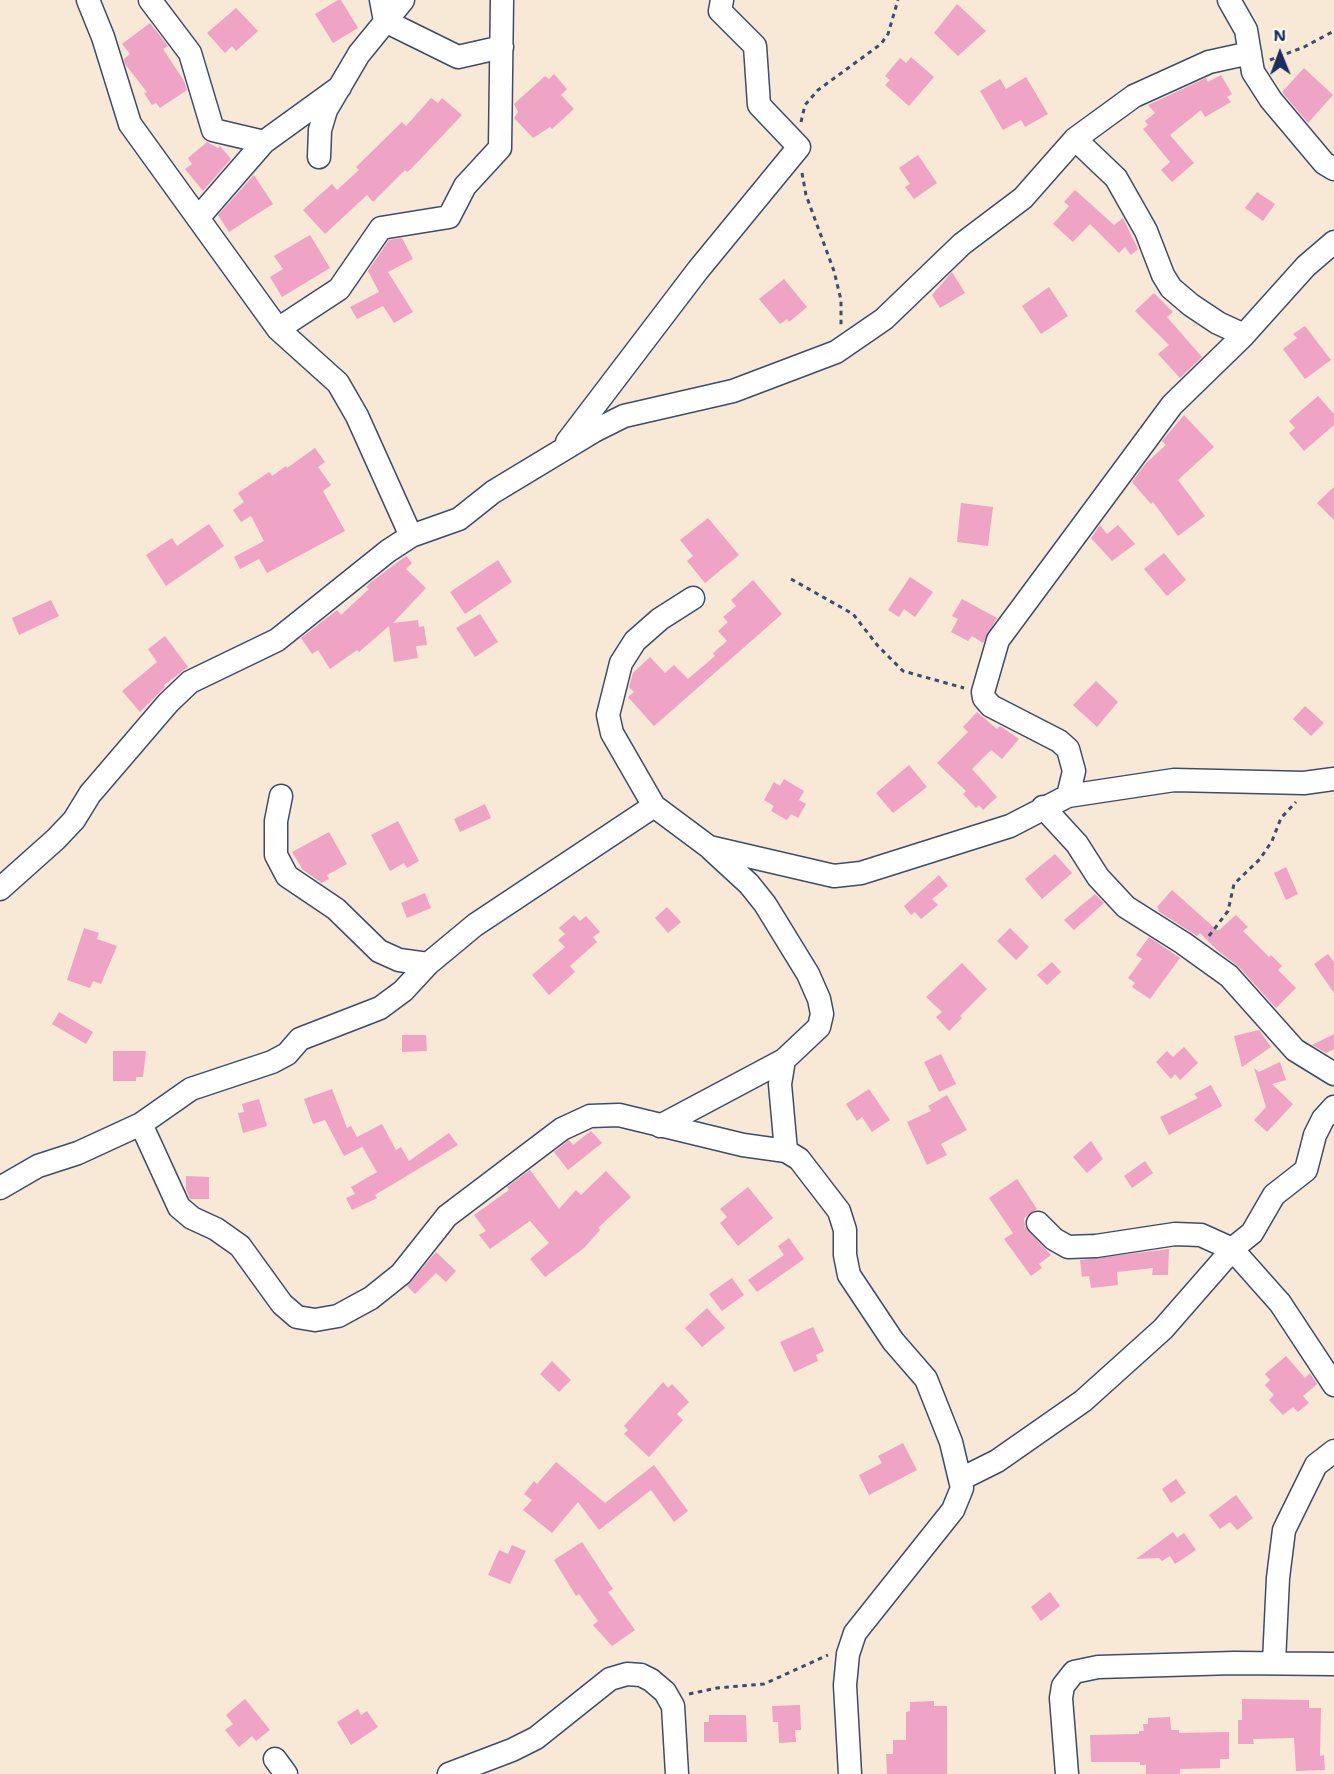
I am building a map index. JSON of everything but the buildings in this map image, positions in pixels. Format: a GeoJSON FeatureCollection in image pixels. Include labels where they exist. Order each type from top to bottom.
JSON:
{"type":"FeatureCollection","features":[{"type":"Feature","properties":{"kind":"street"},"geometry":{"type":"LineString","coordinates":[[88,0],[103,37],[130,124],[278,329],[338,383],[357,416],[411,536]]}},
{"type":"Feature","properties":{"kind":"street"},"geometry":{"type":"LineString","coordinates":[[150,0],[190,53],[213,130],[264,142]]}},
{"type":"Feature","properties":{"kind":"street"},"geometry":{"type":"LineString","coordinates":[[319,157],[320,130],[326,110],[383,11],[403,0]]}},
{"type":"Feature","properties":{"kind":"street"},"geometry":{"type":"LineString","coordinates":[[278,329],[339,289],[381,228],[449,217],[465,186],[500,148],[502,0]]}},
{"type":"Feature","properties":{"kind":"street"},"geometry":{"type":"LineString","coordinates":[[560,451],[698,270],[800,147],[759,105],[755,46],[720,11],[722,0]]}},
{"type":"Feature","properties":{"kind":"street"},"geometry":{"type":"LineString","coordinates":[[1229,0],[1246,30],[1251,60],[1271,100],[1324,163],[1334,170]]}},
{"type":"Feature","properties":{"kind":"street"},"geometry":{"type":"LineString","coordinates":[[383,11],[458,57],[502,47]]}},
{"type":"Feature","properties":{"kind":"street"},"geometry":{"type":"LineString","coordinates":[[0,889],[68,826],[90,794],[168,703],[190,682],[277,640],[360,570],[411,536],[459,519],[493,492],[560,451],[624,416],[733,391],[836,352],[884,319],[962,244],[1023,198],[1075,139],[1134,96],[1209,62],[1251,60]]}},
{"type":"Feature","properties":{"kind":"street"},"geometry":{"type":"LineString","coordinates":[[198,218],[264,142],[340,87]]}},
{"type":"Feature","properties":{"kind":"street"},"geometry":{"type":"LineString","coordinates":[[1075,139],[1116,178],[1146,231],[1163,275],[1171,288],[1218,323],[1244,335]]}},
{"type":"Feature","properties":{"kind":"street"},"geometry":{"type":"LineString","coordinates":[[1068,795],[1074,771],[1068,749],[1059,741],[991,706],[982,695],[998,640],[1172,405],[1244,335],[1306,266],[1334,243]]}},
{"type":"Feature","properties":{"kind":"street"},"geometry":{"type":"LineString","coordinates":[[660,1126],[784,1060],[819,1027],[822,1014],[819,999],[808,974],[765,904],[749,884],[709,847],[654,806],[612,733],[608,715],[621,663],[635,641],[660,619],[693,598]]}},
{"type":"Feature","properties":{"kind":"street"},"geometry":{"type":"LineString","coordinates":[[709,847],[825,874],[861,873],[1010,826],[1068,795],[1174,780],[1304,783],[1334,779]]}},
{"type":"Feature","properties":{"kind":"street"},"geometry":{"type":"LineString","coordinates":[[281,796],[276,821],[276,855],[287,876],[336,909],[379,951],[399,960],[428,964]]}},
{"type":"Feature","properties":{"kind":"street"},"geometry":{"type":"LineString","coordinates":[[0,1188],[38,1166],[78,1153],[141,1124],[191,1089],[272,1062],[287,1054],[300,1040],[380,1008],[403,991],[428,964],[475,925],[654,806]]}},
{"type":"Feature","properties":{"kind":"street"},"geometry":{"type":"LineString","coordinates":[[1043,807],[1077,844],[1098,877],[1126,907],[1196,952],[1235,983],[1295,1050],[1334,1074]]}},
{"type":"Feature","properties":{"kind":"street"},"geometry":{"type":"LineString","coordinates":[[784,1060],[780,1084],[786,1151]]}},
{"type":"Feature","properties":{"kind":"street"},"geometry":{"type":"LineString","coordinates":[[961,1479],[997,1461],[1091,1394],[1163,1329],[1218,1265],[1252,1233],[1274,1195],[1306,1170],[1315,1135],[1323,1119],[1334,1107]]}},
{"type":"Feature","properties":{"kind":"street"},"geometry":{"type":"LineString","coordinates":[[141,1124],[179,1207],[192,1218],[216,1229],[240,1246],[282,1304],[297,1317],[315,1320],[338,1316],[371,1298],[401,1274],[447,1216],[562,1129],[590,1116],[604,1114],[743,1145],[786,1151],[806,1166],[839,1211],[845,1230],[845,1255],[849,1275],[893,1341],[926,1379],[951,1442],[962,1488],[953,1510],[855,1633],[848,1654],[846,1684],[850,1774]]}},
{"type":"Feature","properties":{"kind":"street"},"geometry":{"type":"LineString","coordinates":[[1038,1223],[1054,1239],[1068,1247],[1096,1246],[1175,1234],[1201,1235],[1233,1250],[1280,1303],[1334,1385]]}},
{"type":"Feature","properties":{"kind":"street"},"geometry":{"type":"LineString","coordinates":[[1274,1662],[1278,1578],[1284,1530],[1316,1466],[1334,1451]]}},
{"type":"Feature","properties":{"kind":"street"},"geometry":{"type":"LineString","coordinates":[[1067,1774],[1061,1698],[1063,1686],[1074,1672],[1098,1667],[1274,1662],[1334,1664]]}},
{"type":"Feature","properties":{"kind":"street"},"geometry":{"type":"LineString","coordinates":[[449,1774],[512,1750],[536,1738],[610,1679],[627,1674],[641,1675],[651,1680],[665,1692],[673,1706],[677,1774]]}},
{"type":"Feature","properties":{"kind":"path"},"geometry":{"type":"LineString","coordinates":[[836,352],[841,324],[840,300],[828,249],[806,195],[800,128],[805,105],[818,90],[881,44],[888,34],[898,0]]}},
{"type":"Feature","properties":{"kind":"path"},"geometry":{"type":"LineString","coordinates":[[1251,60],[1304,47],[1334,31]]}},
{"type":"Feature","properties":{"kind":"path"},"geometry":{"type":"LineString","coordinates":[[791,579],[853,614],[878,646],[903,671],[982,695]]}},
{"type":"Feature","properties":{"kind":"path"},"geometry":{"type":"LineString","coordinates":[[1196,952],[1228,911],[1234,885],[1260,859],[1272,841],[1285,812],[1301,800]]}},
{"type":"Feature","properties":{"kind":"path"},"geometry":{"type":"LineString","coordinates":[[673,1706],[688,1694],[717,1688],[764,1684],[827,1655],[855,1633]]}}]}
